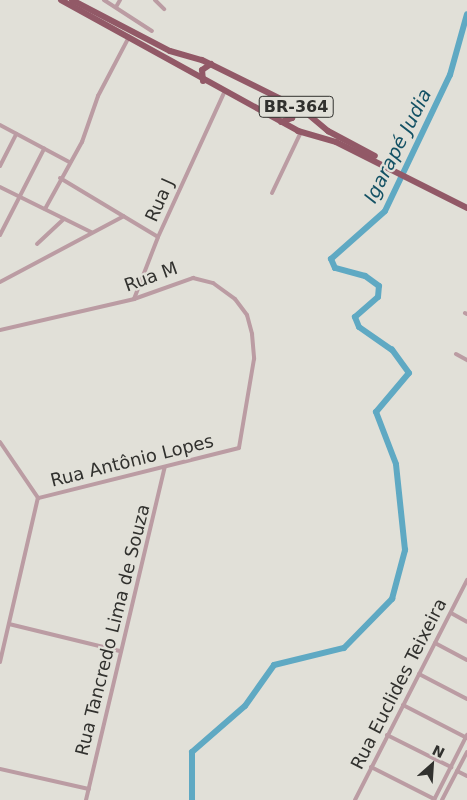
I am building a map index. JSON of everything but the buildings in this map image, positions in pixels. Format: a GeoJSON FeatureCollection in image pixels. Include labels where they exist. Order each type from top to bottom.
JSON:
{"type":"FeatureCollection","features":[{"type":"Feature","properties":{"kind":"highway","name":"BR-364"},"geometry":{"type":"LineString","coordinates":[[61,0],[168,56],[204,83],[280,122],[301,132],[326,138],[374,158]]}},
{"type":"Feature","properties":{"kind":"highway","name":"BR-364"},"geometry":{"type":"LineString","coordinates":[[72,0],[170,51],[211,64],[291,104],[328,132],[374,158],[467,204]]}},
{"type":"Feature","properties":{"kind":"highway"},"geometry":{"type":"LineString","coordinates":[[204,83],[200,75],[211,64]]}},
{"type":"Feature","properties":{"kind":"highway"},"geometry":{"type":"LineString","coordinates":[[280,122],[292,118],[291,104]]}},
{"type":"Feature","properties":{"kind":"highway","name":"BR-364"},"geometry":{"type":"LineString","coordinates":[[421,182],[467,208]]}},
{"type":"Feature","properties":{"kind":"street"},"geometry":{"type":"LineString","coordinates":[[104,0],[152,31]]}},
{"type":"Feature","properties":{"kind":"street"},"geometry":{"type":"LineString","coordinates":[[116,7],[120,0]]}},
{"type":"Feature","properties":{"kind":"street"},"geometry":{"type":"LineString","coordinates":[[154,0],[164,9]]}},
{"type":"Feature","properties":{"kind":"street"},"geometry":{"type":"LineString","coordinates":[[45,209],[130,35]]}},
{"type":"Feature","properties":{"kind":"street","name":"Rua J"},"geometry":{"type":"LineString","coordinates":[[0,282],[124,216],[158,237],[224,93]]}},
{"type":"Feature","properties":{"kind":"street"},"geometry":{"type":"LineString","coordinates":[[0,125],[69,162]]}},
{"type":"Feature","properties":{"kind":"street"},"geometry":{"type":"LineString","coordinates":[[272,193],[301,132]]}},
{"type":"Feature","properties":{"kind":"street"},"geometry":{"type":"LineString","coordinates":[[0,166],[16,134]]}},
{"type":"Feature","properties":{"kind":"street"},"geometry":{"type":"LineString","coordinates":[[0,235],[44,149]]}},
{"type":"Feature","properties":{"kind":"street"},"geometry":{"type":"LineString","coordinates":[[60,178],[124,216]]}},
{"type":"Feature","properties":{"kind":"street"},"geometry":{"type":"LineString","coordinates":[[0,187],[91,232]]}},
{"type":"Feature","properties":{"kind":"street"},"geometry":{"type":"LineString","coordinates":[[36,244],[64,219]]}},
{"type":"Feature","properties":{"kind":"street"},"geometry":{"type":"LineString","coordinates":[[134,299],[158,237]]}},
{"type":"Feature","properties":{"kind":"street","name":"Rua M"},"geometry":{"type":"LineString","coordinates":[[0,330],[134,299],[193,278],[213,283],[242,307],[254,359],[239,448],[231,450]]}},
{"type":"Feature","properties":{"kind":"street"},"geometry":{"type":"LineString","coordinates":[[456,354],[467,360]]}},
{"type":"Feature","properties":{"kind":"street"},"geometry":{"type":"LineString","coordinates":[[0,442],[38,498],[0,662]]}},
{"type":"Feature","properties":{"kind":"street","name":"Rua Antônio Lopes"},"geometry":{"type":"LineString","coordinates":[[38,498],[231,450]]}},
{"type":"Feature","properties":{"kind":"street","name":"Rua Tancredo Lima de Souza"},"geometry":{"type":"LineString","coordinates":[[86,800],[164,467]]}},
{"type":"Feature","properties":{"kind":"street","name":"Rua Euclides Teixeira"},"geometry":{"type":"LineString","coordinates":[[355,799],[467,581]]}},
{"type":"Feature","properties":{"kind":"street"},"geometry":{"type":"LineString","coordinates":[[450,613],[467,622]]}},
{"type":"Feature","properties":{"kind":"street"},"geometry":{"type":"LineString","coordinates":[[9,624],[120,651]]}},
{"type":"Feature","properties":{"kind":"street"},"geometry":{"type":"LineString","coordinates":[[435,643],[467,660]]}},
{"type":"Feature","properties":{"kind":"street"},"geometry":{"type":"LineString","coordinates":[[419,674],[467,699]]}},
{"type":"Feature","properties":{"kind":"street"},"geometry":{"type":"LineString","coordinates":[[371,767],[434,799],[467,737],[403,705]]}},
{"type":"Feature","properties":{"kind":"street"},"geometry":{"type":"LineString","coordinates":[[387,735],[451,767]]}},
{"type":"Feature","properties":{"kind":"street"},"geometry":{"type":"LineString","coordinates":[[442,800],[467,752]]}},
{"type":"Feature","properties":{"kind":"street"},"geometry":{"type":"LineString","coordinates":[[0,769],[89,789]]}},
{"type":"Feature","properties":{"kind":"street"},"geometry":{"type":"LineString","coordinates":[[457,771],[467,776]]}},
{"type":"Feature","properties":{"kind":"street"},"geometry":{"type":"LineString","coordinates":[[355,799],[362,800]]}},
{"type":"Feature","properties":{"kind":"waterway","name":"Igarapé Judia"},"geometry":{"type":"LineString","coordinates":[[192,800],[192,752],[245,706],[274,665],[344,648],[392,599],[405,550],[396,464],[376,412],[409,373],[392,350],[359,327],[355,317],[378,297],[379,286],[365,276],[335,268],[331,259],[385,211],[450,75],[467,14]]}}]}
